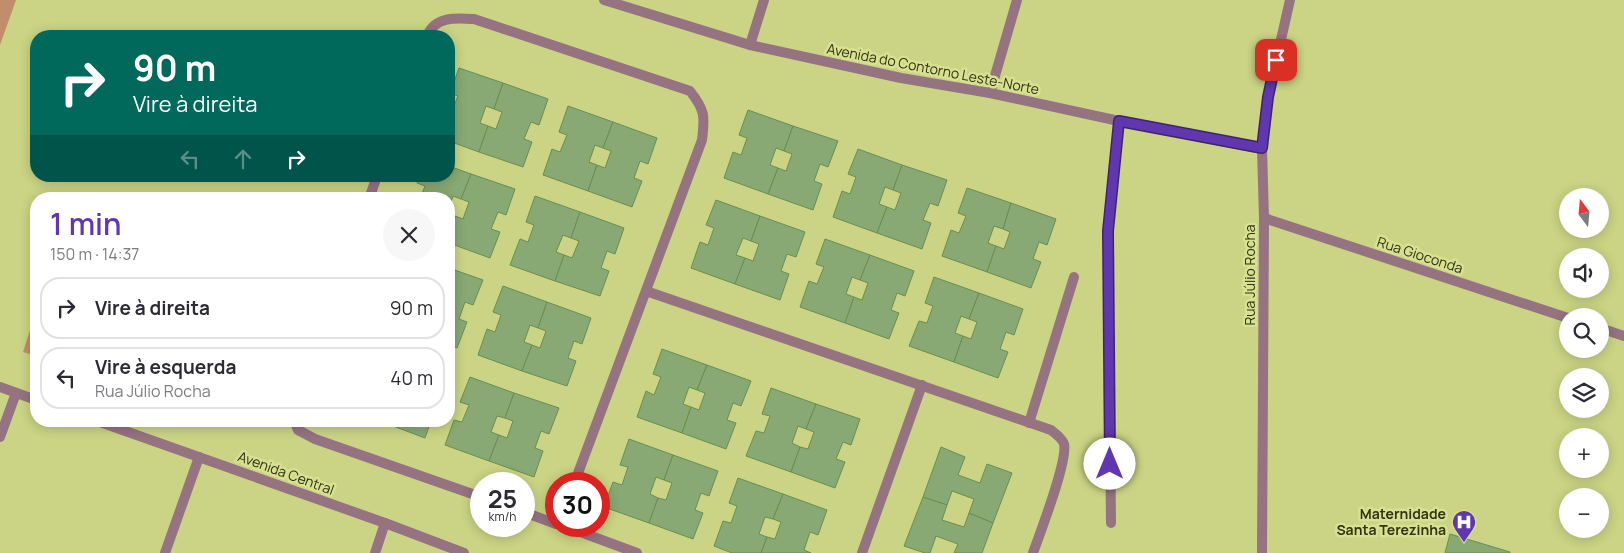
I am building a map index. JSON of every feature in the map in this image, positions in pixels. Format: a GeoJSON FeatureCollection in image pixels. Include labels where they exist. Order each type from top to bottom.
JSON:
{"type":"FeatureCollection","features":[{"type":"Feature","properties":{"kind":"street","name":"Avenida do Contorno Leste-Norte"},"geometry":{"type":"LineString","coordinates":[[604,0],[750,45],[901,78],[990,93],[1119,121],[1262,148]]}},
{"type":"Feature","properties":{"kind":"street"},"geometry":{"type":"LineString","coordinates":[[750,45],[764,0]]}},
{"type":"Feature","properties":{"kind":"street"},"geometry":{"type":"LineString","coordinates":[[990,93],[1018,0]]}},
{"type":"Feature","properties":{"kind":"street","name":"Rua Júlio Rocha"},"geometry":{"type":"LineString","coordinates":[[1262,553],[1264,218],[1262,148],[1268,97],[1290,0]]}},
{"type":"Feature","properties":{"kind":"street"},"geometry":{"type":"LineString","coordinates":[[430,30],[442,20],[455,18],[474,19],[690,91],[702,106],[704,125],[702,140],[578,472]]}},
{"type":"Feature","properties":{"kind":"street"},"geometry":{"type":"LineString","coordinates":[[1110,522],[1108,231],[1119,121]]}},
{"type":"Feature","properties":{"kind":"street","name":"Rua Gioconda"},"geometry":{"type":"LineString","coordinates":[[1264,218],[1559,315]]}},
{"type":"Feature","properties":{"kind":"street"},"geometry":{"type":"LineString","coordinates":[[1029,423],[1074,277]]}},
{"type":"Feature","properties":{"kind":"street"},"geometry":{"type":"LineString","coordinates":[[646,291],[1051,430],[1063,443],[1064,453],[1060,471],[1033,553]]}},
{"type":"Feature","properties":{"kind":"street"},"geometry":{"type":"LineString","coordinates":[[1609,331],[1624,336]]}},
{"type":"Feature","properties":{"kind":"street"},"geometry":{"type":"LineString","coordinates":[[862,553],[922,385]]}},
{"type":"Feature","properties":{"kind":"street"},"geometry":{"type":"LineString","coordinates":[[0,388],[30,398]]}},
{"type":"Feature","properties":{"kind":"street"},"geometry":{"type":"LineString","coordinates":[[0,437],[16,393]]}},
{"type":"Feature","properties":{"kind":"street","name":"Avenida Central"},"geometry":{"type":"LineString","coordinates":[[114,427],[464,553]]}},
{"type":"Feature","properties":{"kind":"street"},"geometry":{"type":"LineString","coordinates":[[297,427],[298,430],[315,439],[470,493]]}},
{"type":"Feature","properties":{"kind":"street"},"geometry":{"type":"LineString","coordinates":[[165,553],[199,457]]}},
{"type":"Feature","properties":{"kind":"street"},"geometry":{"type":"LineString","coordinates":[[375,553],[385,523]]}},
{"type":"Feature","properties":{"kind":"street"},"geometry":{"type":"LineString","coordinates":[[594,537],[637,553]]}},
{"type":"Feature","properties":{"kind":"shaded area"},"geometry":{"type":"Polygon","coordinates":[[[0,0],[16,0],[0,45],[0,0]]]}},
{"type":"Feature","properties":{"kind":"shaded area"},"geometry":{"type":"Polygon","coordinates":[[[30,330],[30,354],[23,352],[30,330]]]}},
{"type":"Feature","properties":{"kind":"building"},"geometry":{"type":"Polygon","coordinates":[[[459,68],[503,83],[494,109],[486,106],[480,123],[488,126],[479,152],[455,143],[455,103],[458,96],[455,95],[455,79],[459,68]]]}},
{"type":"Feature","properties":{"kind":"building"},"geometry":{"type":"Polygon","coordinates":[[[503,83],[548,99],[539,125],[531,122],[524,139],[532,142],[523,167],[479,152],[488,126],[496,129],[502,112],[494,109],[503,83]]]}},
{"type":"Feature","properties":{"kind":"building"},"geometry":{"type":"Polygon","coordinates":[[[568,106],[613,122],[603,148],[595,145],[589,162],[597,165],[588,191],[543,175],[552,149],[560,152],[567,135],[559,132],[568,106]]]}},
{"type":"Feature","properties":{"kind":"building"},"geometry":{"type":"Polygon","coordinates":[[[748,110],[793,126],[784,151],[776,148],[770,165],[778,168],[768,194],[724,178],[733,152],[741,155],[747,138],[739,135],[748,110]]]}},
{"type":"Feature","properties":{"kind":"building"},"geometry":{"type":"Polygon","coordinates":[[[613,122],[657,138],[648,164],[640,161],[634,178],[642,181],[632,207],[588,191],[597,165],[605,168],[611,151],[603,148],[613,122]]]}},
{"type":"Feature","properties":{"kind":"building"},"geometry":{"type":"Polygon","coordinates":[[[793,126],[838,141],[828,167],[820,164],[814,181],[822,184],[813,210],[768,194],[778,168],[786,171],[792,154],[784,151],[793,126]]]}},
{"type":"Feature","properties":{"kind":"building"},"geometry":{"type":"Polygon","coordinates":[[[858,149],[902,165],[893,190],[885,187],[879,204],[887,207],[877,233],[833,217],[842,191],[850,194],[856,177],[848,174],[858,149]]]}},
{"type":"Feature","properties":{"kind":"building"},"geometry":{"type":"Polygon","coordinates":[[[902,165],[947,180],[938,206],[930,203],[923,220],[931,223],[922,249],[877,233],[887,207],[895,210],[901,193],[893,190],[902,165]]]}},
{"type":"Feature","properties":{"kind":"building"},"geometry":{"type":"Polygon","coordinates":[[[455,168],[471,174],[461,199],[455,197],[455,192],[423,192],[425,186],[417,183],[455,182],[455,168]]]}},
{"type":"Feature","properties":{"kind":"building"},"geometry":{"type":"Polygon","coordinates":[[[471,174],[515,189],[506,215],[498,212],[491,229],[500,232],[490,258],[455,245],[455,216],[463,219],[469,202],[461,199],[471,174]]]}},
{"type":"Feature","properties":{"kind":"building"},"geometry":{"type":"Polygon","coordinates":[[[967,188],[1011,203],[1003,229],[994,226],[988,243],[996,246],[987,272],[942,256],[951,230],[959,233],[966,216],[958,213],[967,188]]]}},
{"type":"Feature","properties":{"kind":"building"},"geometry":{"type":"Polygon","coordinates":[[[535,196],[580,212],[571,238],[563,235],[556,252],[564,255],[555,281],[510,265],[520,239],[528,242],[534,225],[526,222],[535,196]]]}},
{"type":"Feature","properties":{"kind":"building"},"geometry":{"type":"Polygon","coordinates":[[[716,200],[760,216],[751,241],[743,238],[736,255],[745,258],[735,284],[691,268],[700,242],[708,245],[714,228],[706,225],[716,200]]]}},
{"type":"Feature","properties":{"kind":"building"},"geometry":{"type":"Polygon","coordinates":[[[1011,203],[1056,219],[1047,245],[1039,242],[1033,259],[1041,262],[1031,288],[987,272],[996,246],[1004,249],[1010,232],[1003,229],[1011,203]]]}},
{"type":"Feature","properties":{"kind":"building"},"geometry":{"type":"Polygon","coordinates":[[[580,212],[624,228],[615,254],[607,251],[601,268],[609,271],[600,296],[555,281],[564,255],[572,258],[579,241],[571,238],[580,212]]]}},
{"type":"Feature","properties":{"kind":"building"},"geometry":{"type":"Polygon","coordinates":[[[760,216],[805,232],[796,257],[787,254],[781,271],[789,274],[780,300],[735,284],[745,258],[753,261],[759,244],[751,241],[760,216]]]}},
{"type":"Feature","properties":{"kind":"building"},"geometry":{"type":"Polygon","coordinates":[[[825,239],[870,255],[860,280],[852,277],[846,294],[854,297],[845,323],[800,307],[809,281],[817,284],[824,267],[816,264],[825,239]]]}},
{"type":"Feature","properties":{"kind":"building"},"geometry":{"type":"Polygon","coordinates":[[[870,255],[914,271],[905,296],[897,293],[891,310],[899,313],[889,339],[845,323],[854,297],[862,300],[868,283],[860,280],[870,255]]]}},
{"type":"Feature","properties":{"kind":"building"},"geometry":{"type":"Polygon","coordinates":[[[455,270],[483,280],[473,305],[465,302],[459,319],[467,322],[457,348],[455,347],[455,270]]]}},
{"type":"Feature","properties":{"kind":"building"},"geometry":{"type":"Polygon","coordinates":[[[934,277],[979,293],[969,319],[961,316],[955,333],[963,336],[954,362],[909,346],[919,321],[927,323],[933,306],[925,303],[934,277]]]}},
{"type":"Feature","properties":{"kind":"building"},"geometry":{"type":"Polygon","coordinates":[[[503,286],[547,302],[538,328],[530,325],[524,342],[532,345],[522,371],[478,355],[487,329],[495,332],[501,315],[493,312],[503,286]]]}},
{"type":"Feature","properties":{"kind":"building"},"geometry":{"type":"Polygon","coordinates":[[[979,293],[1023,309],[1014,335],[1006,332],[1000,349],[1008,352],[998,378],[954,362],[963,336],[971,339],[977,322],[969,319],[979,293]]]}},
{"type":"Feature","properties":{"kind":"building"},"geometry":{"type":"Polygon","coordinates":[[[547,302],[591,318],[582,344],[574,341],[568,358],[576,361],[567,386],[522,371],[532,345],[540,348],[546,331],[538,328],[547,302]]]}},
{"type":"Feature","properties":{"kind":"building"},"geometry":{"type":"Polygon","coordinates":[[[662,349],[707,365],[697,390],[689,387],[683,404],[691,407],[682,433],[637,417],[646,391],[654,395],[661,377],[653,374],[662,349]]]}},
{"type":"Feature","properties":{"kind":"building"},"geometry":{"type":"Polygon","coordinates":[[[707,365],[751,381],[741,406],[733,403],[727,420],[736,423],[726,449],[682,433],[691,407],[699,410],[705,393],[697,390],[707,365]]]}},
{"type":"Feature","properties":{"kind":"building"},"geometry":{"type":"Polygon","coordinates":[[[470,377],[514,393],[505,418],[497,416],[491,432],[499,435],[489,461],[445,445],[451,427],[455,427],[455,420],[462,422],[469,405],[460,402],[470,377]]]}},
{"type":"Feature","properties":{"kind":"building"},"geometry":{"type":"Polygon","coordinates":[[[771,388],[816,404],[806,429],[798,426],[792,443],[800,447],[791,472],[746,456],[756,431],[764,433],[770,416],[762,414],[771,388]]]}},
{"type":"Feature","properties":{"kind":"building"},"geometry":{"type":"Polygon","coordinates":[[[514,393],[559,408],[549,434],[541,431],[535,448],[543,451],[535,474],[535,472],[520,472],[489,461],[499,435],[507,438],[513,421],[505,418],[514,393]]]}},
{"type":"Feature","properties":{"kind":"building"},"geometry":{"type":"Polygon","coordinates":[[[816,404],[860,419],[851,445],[843,442],[836,459],[845,462],[835,488],[791,472],[800,447],[808,449],[814,432],[806,429],[816,404]]]}},
{"type":"Feature","properties":{"kind":"building"},"geometry":{"type":"Polygon","coordinates":[[[396,427],[429,427],[425,438],[396,427]]]}},
{"type":"Feature","properties":{"kind":"building"},"geometry":{"type":"Polygon","coordinates":[[[629,439],[673,455],[664,480],[656,477],[650,494],[658,498],[649,523],[610,509],[610,490],[613,482],[622,485],[628,467],[620,465],[629,439]]]}},
{"type":"Feature","properties":{"kind":"building"},"geometry":{"type":"Polygon","coordinates":[[[941,447],[965,457],[958,475],[980,483],[987,464],[1012,473],[993,523],[969,513],[974,499],[952,491],[947,505],[923,497],[941,447]]]}},
{"type":"Feature","properties":{"kind":"building"},"geometry":{"type":"Polygon","coordinates":[[[673,455],[718,471],[709,496],[701,493],[695,510],[703,513],[693,539],[649,523],[658,498],[666,500],[672,483],[664,480],[673,455]]]}},
{"type":"Feature","properties":{"kind":"building"},"geometry":{"type":"Polygon","coordinates":[[[738,478],[783,494],[773,519],[765,517],[759,534],[767,537],[761,553],[732,553],[714,546],[723,521],[731,523],[737,506],[729,503],[738,478]]]}},
{"type":"Feature","properties":{"kind":"building"},"geometry":{"type":"Polygon","coordinates":[[[783,494],[827,510],[818,535],[810,532],[804,550],[811,553],[761,553],[767,537],[775,539],[781,522],[773,519],[783,494]]]}},
{"type":"Feature","properties":{"kind":"building"},"geometry":{"type":"Polygon","coordinates":[[[923,497],[947,505],[942,520],[964,527],[969,513],[993,523],[982,553],[954,553],[958,544],[936,536],[930,553],[904,546],[923,497]]]}},
{"type":"Feature","properties":{"kind":"building","name":"Maternidade Santa Terezinha"},"geometry":{"type":"Polygon","coordinates":[[[1450,534],[1510,552],[1510,553],[1445,553],[1450,534]]]}},
{"type":"Feature","properties":{"kind":"place","name":"Maternidade Santa Terezinha"},"geometry":{"type":"Point","coordinates":[1464,543]}},
{"type":"Feature","properties":{"kind":"route"},"geometry":{"type":"LineString","coordinates":[[1110,464],[1108,231],[1119,121],[1262,148],[1268,97],[1276,60]]}}]}
